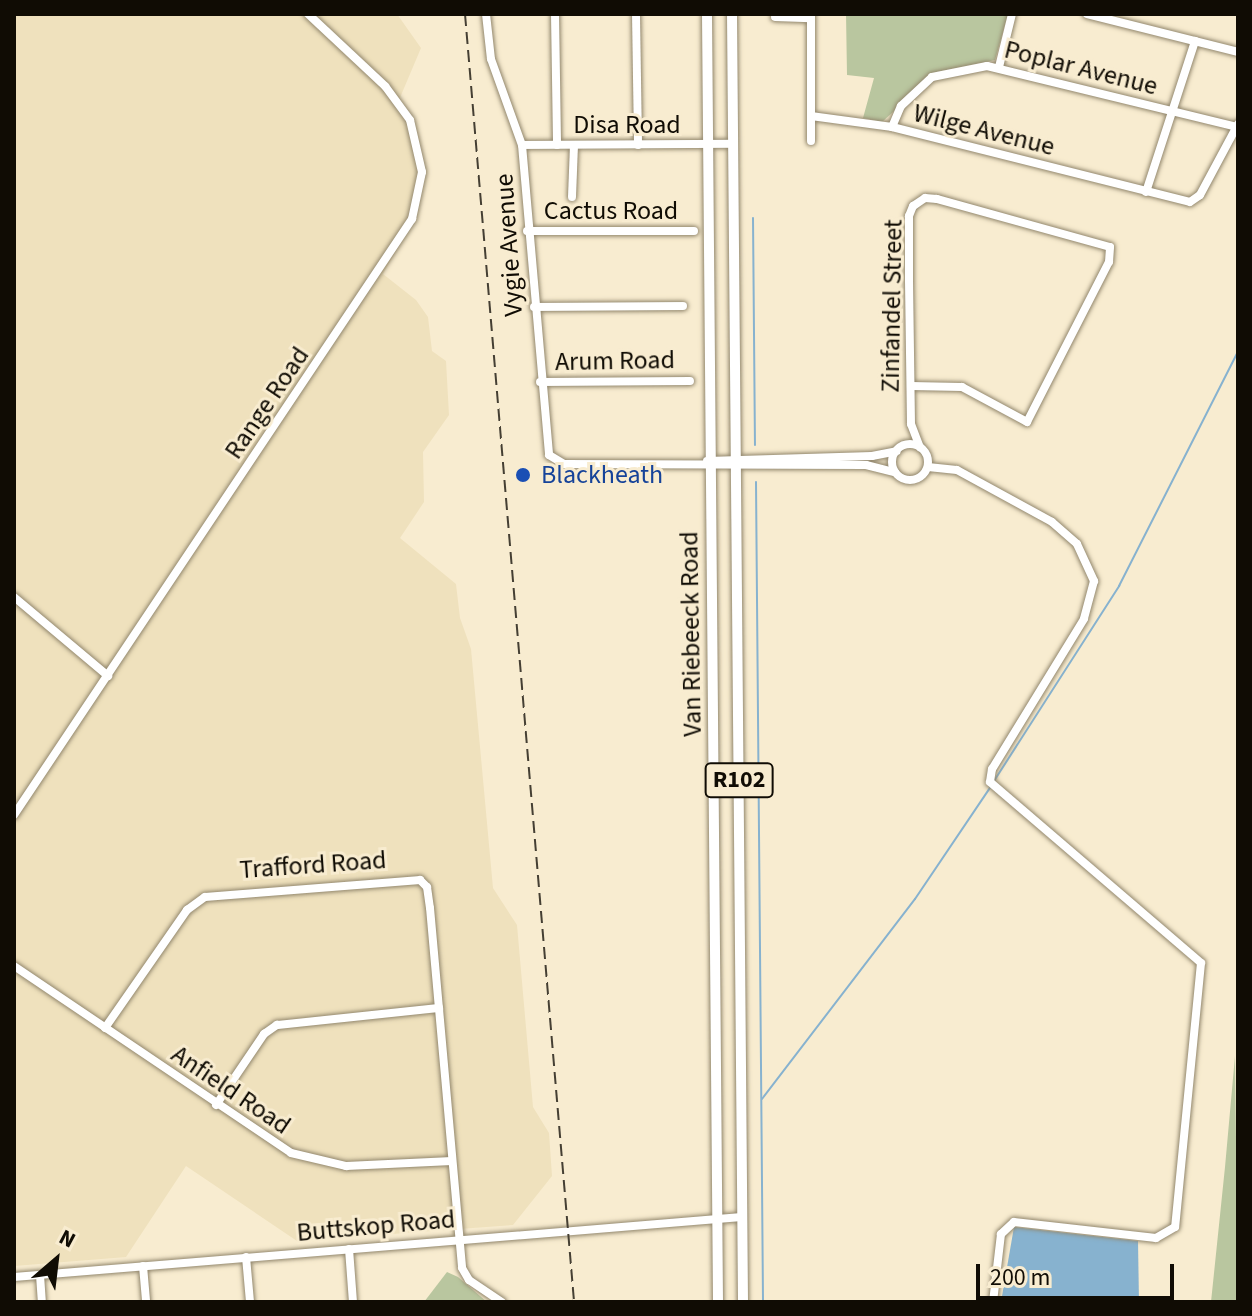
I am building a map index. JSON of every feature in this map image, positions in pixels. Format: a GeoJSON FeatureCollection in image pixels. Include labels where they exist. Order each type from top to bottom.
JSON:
{"type":"FeatureCollection","features":[{"type":"Feature","properties":{"kind":"main road","name":"Van Riebeeck Road"},"geometry":{"type":"LineString","coordinates":[[707,14],[718,1302]]}},
{"type":"Feature","properties":{"kind":"main road","name":"Van Riebeeck Road"},"geometry":{"type":"LineString","coordinates":[[732,14],[743,1302]]}},
{"type":"Feature","properties":{"kind":"street","name":"Range Road"},"geometry":{"type":"LineString","coordinates":[[14,815],[416,210],[421,161],[405,110],[308,14]]}},
{"type":"Feature","properties":{"kind":"street","name":"Vygie Avenue"},"geometry":{"type":"LineString","coordinates":[[486,14],[491,59],[522,145],[545,448],[556,461],[569,464],[709,463]]}},
{"type":"Feature","properties":{"kind":"street"},"geometry":{"type":"LineString","coordinates":[[555,14],[557,145]]}},
{"type":"Feature","properties":{"kind":"street"},"geometry":{"type":"LineString","coordinates":[[636,14],[638,145]]}},
{"type":"Feature","properties":{"kind":"street"},"geometry":{"type":"LineString","coordinates":[[999,67],[1012,14]]}},
{"type":"Feature","properties":{"kind":"street"},"geometry":{"type":"LineString","coordinates":[[1087,14],[1238,52]]}},
{"type":"Feature","properties":{"kind":"street"},"geometry":{"type":"LineString","coordinates":[[775,17],[811,16],[811,141]]}},
{"type":"Feature","properties":{"kind":"street"},"geometry":{"type":"LineString","coordinates":[[1146,192],[1195,41]]}},
{"type":"Feature","properties":{"kind":"street","name":"Poplar Avenue"},"geometry":{"type":"LineString","coordinates":[[892,127],[901,106],[932,77],[964,67],[999,67],[1237,126]]}},
{"type":"Feature","properties":{"kind":"street","name":"Wilge Avenue"},"geometry":{"type":"LineString","coordinates":[[811,116],[892,127],[1190,202],[1198,198],[1237,126]]}},
{"type":"Feature","properties":{"kind":"street","name":"Disa Road"},"geometry":{"type":"LineString","coordinates":[[522,145],[733,144]]}},
{"type":"Feature","properties":{"kind":"street"},"geometry":{"type":"LineString","coordinates":[[572,197],[574,145]]}},
{"type":"Feature","properties":{"kind":"street","name":"Zinfandel Street"},"geometry":{"type":"LineString","coordinates":[[911,386],[962,387],[1027,422],[1109,262],[1110,247],[1103,242],[937,199],[918,201],[909,216],[911,424],[920,447]]}},
{"type":"Feature","properties":{"kind":"street","name":"Cactus Road"},"geometry":{"type":"LineString","coordinates":[[527,231],[694,231]]}},
{"type":"Feature","properties":{"kind":"street"},"geometry":{"type":"LineString","coordinates":[[534,307],[683,306]]}},
{"type":"Feature","properties":{"kind":"street","name":"Arum Road"},"geometry":{"type":"LineString","coordinates":[[540,382],[690,381]]}},
{"type":"Feature","properties":{"kind":"street","name":"Zinfandel Street"},"geometry":{"type":"LineString","coordinates":[[899,449],[911,424]]}},
{"type":"Feature","properties":{"kind":"street"},"geometry":{"type":"LineString","coordinates":[[735,463],[872,456],[920,447],[928,467]]}},
{"type":"Feature","properties":{"kind":"street"},"geometry":{"type":"LineString","coordinates":[[895,472],[899,449]]}},
{"type":"Feature","properties":{"kind":"street"},"geometry":{"type":"LineString","coordinates":[[709,463],[866,465],[912,480],[928,467],[957,470],[1031,509],[1077,544],[1090,568],[1094,595],[1044,691],[992,769],[990,782],[1201,963],[1175,1227],[1156,1238],[1014,1222],[1001,1234],[993,1302]]}},
{"type":"Feature","properties":{"kind":"street"},"geometry":{"type":"LineString","coordinates":[[14,597],[108,676]]}},
{"type":"Feature","properties":{"kind":"street","name":"Trafford Road"},"geometry":{"type":"LineString","coordinates":[[105,1028],[187,910],[205,897],[414,878],[427,887],[462,1268],[477,1287],[502,1302]]}},
{"type":"Feature","properties":{"kind":"street","name":"Anfield Road"},"geometry":{"type":"LineString","coordinates":[[14,966],[279,1147],[312,1161],[346,1166],[452,1161]]}},
{"type":"Feature","properties":{"kind":"street"},"geometry":{"type":"LineString","coordinates":[[216,1105],[264,1034],[277,1025],[439,1008]]}},
{"type":"Feature","properties":{"kind":"street","name":"Buttskop Road"},"geometry":{"type":"LineString","coordinates":[[14,1277],[742,1217]]}},
{"type":"Feature","properties":{"kind":"street"},"geometry":{"type":"LineString","coordinates":[[349,1249],[353,1302]]}},
{"type":"Feature","properties":{"kind":"street"},"geometry":{"type":"LineString","coordinates":[[246,1257],[250,1302]]}},
{"type":"Feature","properties":{"kind":"street"},"geometry":{"type":"LineString","coordinates":[[143,1266],[146,1302]]}},
{"type":"Feature","properties":{"kind":"street"},"geometry":{"type":"LineString","coordinates":[[40,1275],[42,1302]]}},
{"type":"Feature","properties":{"kind":"shaded area"},"geometry":{"type":"Polygon","coordinates":[[[14,14],[397,14],[421,48],[399,100],[421,156],[409,228],[383,274],[416,300],[428,317],[432,351],[446,361],[449,415],[423,452],[424,502],[400,538],[456,584],[460,618],[471,649],[493,888],[517,925],[533,1107],[549,1133],[552,1176],[513,1225],[297,1241],[186,1166],[126,1257],[14,1266],[14,14]]]}},
{"type":"Feature","properties":{"kind":"green space"},"geometry":{"type":"Polygon","coordinates":[[[846,14],[1008,14],[995,60],[937,72],[882,122],[863,118],[874,78],[847,75],[846,14]]]}},
{"type":"Feature","properties":{"kind":"green space"},"geometry":{"type":"Polygon","coordinates":[[[1235,1056],[1238,1302],[1211,1302],[1225,1167],[1235,1056]]]}},
{"type":"Feature","properties":{"kind":"green space"},"geometry":{"type":"Polygon","coordinates":[[[447,1272],[458,1277],[487,1302],[424,1302],[447,1272]]]}},
{"type":"Feature","properties":{"kind":"water"},"geometry":{"type":"Polygon","coordinates":[[[1014,1227],[1138,1241],[1139,1302],[1001,1302],[1014,1227]]]}},
{"type":"Feature","properties":{"kind":"waterway"},"geometry":{"type":"LineString","coordinates":[[753,218],[755,445]]}},
{"type":"Feature","properties":{"kind":"waterway"},"geometry":{"type":"LineString","coordinates":[[994,781],[1119,586],[1238,351]]}},
{"type":"Feature","properties":{"kind":"waterway"},"geometry":{"type":"LineString","coordinates":[[756,482],[763,1302]]}},
{"type":"Feature","properties":{"kind":"waterway"},"geometry":{"type":"LineString","coordinates":[[762,1099],[915,899],[990,788]]}},
{"type":"Feature","properties":{"kind":"railway"},"geometry":{"type":"LineString","coordinates":[[465,14],[574,1302]]}},
{"type":"Feature","properties":{"kind":"place","name":"Blackheath"},"geometry":{"type":"Point","coordinates":[523,475]}}]}
